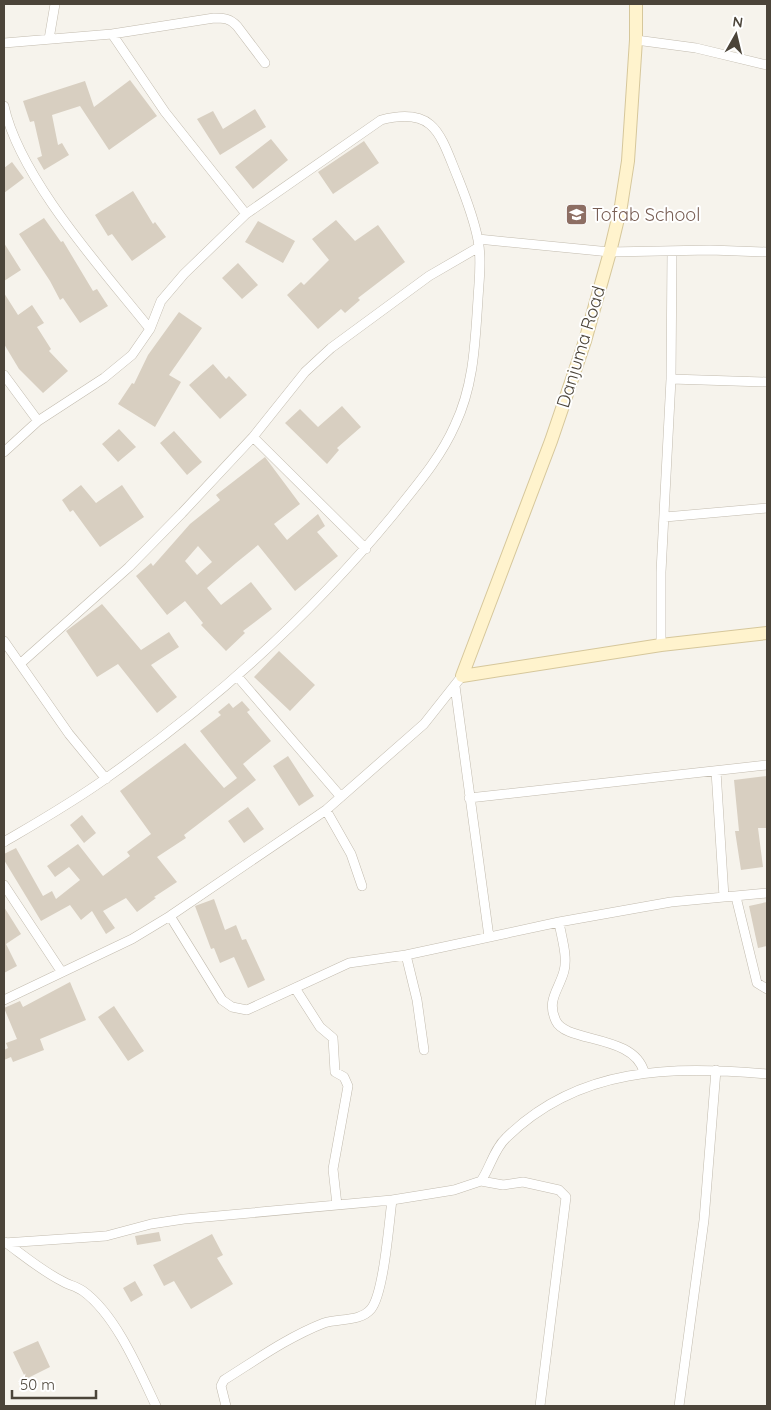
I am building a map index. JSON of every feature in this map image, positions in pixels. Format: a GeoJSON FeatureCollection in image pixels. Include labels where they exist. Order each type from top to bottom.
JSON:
{"type":"FeatureCollection","features":[{"type":"Feature","properties":{"kind":"street"},"geometry":{"type":"LineString","coordinates":[[50,39],[55,4]]}},
{"type":"Feature","properties":{"kind":"street","name":"Danjuma Road"},"geometry":{"type":"LineString","coordinates":[[458,681],[551,441],[585,341],[610,252],[621,206],[628,161],[636,40],[636,4]]}},
{"type":"Feature","properties":{"kind":"street"},"geometry":{"type":"LineString","coordinates":[[4,43],[112,34],[214,18],[225,18],[237,26],[264,63]]}},
{"type":"Feature","properties":{"kind":"street"},"geometry":{"type":"LineString","coordinates":[[112,34],[165,112],[246,214]]}},
{"type":"Feature","properties":{"kind":"street"},"geometry":{"type":"LineString","coordinates":[[636,40],[696,48],[767,65]]}},
{"type":"Feature","properties":{"kind":"street"},"geometry":{"type":"LineString","coordinates":[[4,106],[16,144],[36,180],[72,230],[150,329]]}},
{"type":"Feature","properties":{"kind":"street"},"geometry":{"type":"LineString","coordinates":[[4,452],[38,421],[104,378],[132,355],[150,329],[161,301],[184,274],[246,214],[381,120],[400,115],[419,116],[430,122],[449,155],[467,201],[478,243],[480,274],[472,379],[455,426],[425,478],[345,573],[237,676],[106,779],[4,842]]}},
{"type":"Feature","properties":{"kind":"street"},"geometry":{"type":"LineString","coordinates":[[21,663],[129,567],[253,437],[305,372],[331,348],[428,276],[478,243],[610,252],[710,250],[767,252]]}},
{"type":"Feature","properties":{"kind":"street"},"geometry":{"type":"LineString","coordinates":[[661,645],[662,572],[671,379],[672,252]]}},
{"type":"Feature","properties":{"kind":"street"},"geometry":{"type":"LineString","coordinates":[[4,376],[38,421]]}},
{"type":"Feature","properties":{"kind":"street"},"geometry":{"type":"LineString","coordinates":[[671,379],[767,382]]}},
{"type":"Feature","properties":{"kind":"street"},"geometry":{"type":"LineString","coordinates":[[253,437],[366,549]]}},
{"type":"Feature","properties":{"kind":"street"},"geometry":{"type":"LineString","coordinates":[[665,517],[767,508]]}},
{"type":"Feature","properties":{"kind":"street"},"geometry":{"type":"LineString","coordinates":[[4,1000],[61,971],[132,939],[170,916],[326,810],[424,724],[458,681],[661,645],[767,633]]}},
{"type":"Feature","properties":{"kind":"street"},"geometry":{"type":"LineString","coordinates":[[4,641],[70,734],[106,779]]}},
{"type":"Feature","properties":{"kind":"street"},"geometry":{"type":"LineString","coordinates":[[237,676],[341,796]]}},
{"type":"Feature","properties":{"kind":"street"},"geometry":{"type":"LineString","coordinates":[[458,681],[469,798],[489,937]]}},
{"type":"Feature","properties":{"kind":"street"},"geometry":{"type":"LineString","coordinates":[[469,798],[767,765]]}},
{"type":"Feature","properties":{"kind":"street"},"geometry":{"type":"LineString","coordinates":[[716,771],[724,897]]}},
{"type":"Feature","properties":{"kind":"street"},"geometry":{"type":"LineString","coordinates":[[326,810],[351,854],[362,886]]}},
{"type":"Feature","properties":{"kind":"street"},"geometry":{"type":"LineString","coordinates":[[4,885],[61,971]]}},
{"type":"Feature","properties":{"kind":"street"},"geometry":{"type":"LineString","coordinates":[[170,916],[222,1000],[232,1007],[247,1010],[296,988],[317,976],[349,963],[406,955],[559,922],[671,902],[767,893]]}},
{"type":"Feature","properties":{"kind":"street"},"geometry":{"type":"LineString","coordinates":[[736,896],[757,983],[767,989]]}},
{"type":"Feature","properties":{"kind":"street"},"geometry":{"type":"LineString","coordinates":[[559,922],[565,961],[564,971],[552,997],[551,1009],[557,1024],[564,1029],[598,1039],[628,1051],[637,1058],[644,1072]]}},
{"type":"Feature","properties":{"kind":"street"},"geometry":{"type":"LineString","coordinates":[[406,955],[417,1000],[424,1050]]}},
{"type":"Feature","properties":{"kind":"street"},"geometry":{"type":"LineString","coordinates":[[296,988],[320,1027],[333,1038],[335,1072],[344,1077],[348,1086],[333,1169],[337,1205]]}},
{"type":"Feature","properties":{"kind":"street"},"geometry":{"type":"LineString","coordinates":[[679,1406],[704,1220],[716,1070]]}},
{"type":"Feature","properties":{"kind":"street"},"geometry":{"type":"LineString","coordinates":[[481,1181],[504,1139],[533,1116],[564,1096],[608,1079],[644,1072],[716,1070],[767,1074]]}},
{"type":"Feature","properties":{"kind":"street"},"geometry":{"type":"LineString","coordinates":[[4,1241],[106,1236],[151,1224],[184,1218],[392,1200],[454,1190],[481,1181],[503,1185],[523,1182],[559,1190],[566,1197],[540,1406]]}},
{"type":"Feature","properties":{"kind":"street"},"geometry":{"type":"LineString","coordinates":[[226,1406],[221,1386],[224,1380],[279,1346],[318,1326],[362,1316],[371,1310],[379,1287],[392,1200]]}},
{"type":"Feature","properties":{"kind":"street"},"geometry":{"type":"LineString","coordinates":[[4,1241],[62,1281],[76,1287],[89,1296],[107,1316],[126,1346],[156,1406]]}},
{"type":"Feature","properties":{"kind":"building"},"geometry":{"type":"Polygon","coordinates":[[[130,80],[157,116],[109,150],[80,106],[52,115],[58,145],[62,143],[69,155],[44,170],[37,158],[42,156],[34,121],[30,122],[23,101],[85,81],[94,107],[130,80]]]}},
{"type":"Feature","properties":{"kind":"building"},"geometry":{"type":"Polygon","coordinates":[[[255,109],[266,127],[220,155],[197,119],[213,111],[223,129],[255,109]]]}},
{"type":"Feature","properties":{"kind":"building"},"geometry":{"type":"Polygon","coordinates":[[[271,139],[288,160],[253,189],[235,167],[271,139]]]}},
{"type":"Feature","properties":{"kind":"building"},"geometry":{"type":"Polygon","coordinates":[[[364,141],[379,163],[333,194],[318,172],[364,141]]]}},
{"type":"Feature","properties":{"kind":"building"},"geometry":{"type":"Polygon","coordinates":[[[12,162],[24,178],[4,193],[4,168],[12,162]]]}},
{"type":"Feature","properties":{"kind":"building"},"geometry":{"type":"Polygon","coordinates":[[[133,191],[153,224],[155,222],[166,237],[132,261],[112,234],[108,236],[95,215],[133,191]]]}},
{"type":"Feature","properties":{"kind":"building"},"geometry":{"type":"Polygon","coordinates":[[[44,218],[61,242],[63,241],[93,291],[97,289],[108,306],[80,323],[63,298],[60,300],[50,281],[19,234],[44,218]]]}},
{"type":"Feature","properties":{"kind":"building"},"geometry":{"type":"Polygon","coordinates":[[[336,220],[355,241],[378,225],[405,262],[358,298],[360,300],[345,313],[341,309],[318,329],[287,295],[301,282],[304,285],[329,260],[312,239],[336,220]]]}},
{"type":"Feature","properties":{"kind":"building"},"geometry":{"type":"Polygon","coordinates":[[[258,221],[295,241],[283,263],[245,242],[258,221]]]}},
{"type":"Feature","properties":{"kind":"building"},"geometry":{"type":"Polygon","coordinates":[[[4,243],[21,270],[4,281],[4,243]]]}},
{"type":"Feature","properties":{"kind":"building"},"geometry":{"type":"Polygon","coordinates":[[[238,263],[258,285],[242,299],[222,278],[238,263]]]}},
{"type":"Feature","properties":{"kind":"building"},"geometry":{"type":"Polygon","coordinates":[[[4,293],[18,315],[32,305],[44,323],[37,327],[51,349],[49,351],[68,371],[43,393],[19,369],[4,344],[4,293]]]}},
{"type":"Feature","properties":{"kind":"building"},"geometry":{"type":"Polygon","coordinates":[[[179,312],[202,328],[169,375],[181,382],[155,427],[118,404],[132,383],[134,384],[148,355],[179,312]]]}},
{"type":"Feature","properties":{"kind":"building"},"geometry":{"type":"Polygon","coordinates":[[[213,364],[226,379],[229,376],[247,395],[220,419],[189,385],[213,364]]]}},
{"type":"Feature","properties":{"kind":"building"},"geometry":{"type":"Polygon","coordinates":[[[342,406],[361,427],[337,448],[339,450],[327,464],[285,423],[300,409],[318,427],[342,406]]]}},
{"type":"Feature","properties":{"kind":"building"},"geometry":{"type":"Polygon","coordinates":[[[119,429],[136,447],[118,462],[102,444],[119,429]]]}},
{"type":"Feature","properties":{"kind":"building"},"geometry":{"type":"Polygon","coordinates":[[[174,431],[202,462],[187,475],[160,443],[174,431]]]}},
{"type":"Feature","properties":{"kind":"building"},"geometry":{"type":"Polygon","coordinates":[[[265,457],[300,504],[274,524],[287,540],[318,514],[325,526],[317,532],[338,556],[295,591],[258,545],[236,563],[207,588],[221,605],[251,582],[272,609],[243,631],[245,633],[226,651],[201,625],[203,623],[185,601],[167,615],[136,576],[151,563],[153,566],[190,524],[220,500],[216,495],[265,457]],[[198,546],[185,561],[197,575],[212,562],[198,546]]]}},
{"type":"Feature","properties":{"kind":"building"},"geometry":{"type":"Polygon","coordinates":[[[81,485],[96,503],[122,485],[144,517],[100,547],[73,510],[70,512],[62,500],[81,485]]]}},
{"type":"Feature","properties":{"kind":"building"},"geometry":{"type":"Polygon","coordinates":[[[102,604],[141,650],[169,632],[179,647],[151,665],[177,697],[157,713],[118,664],[97,677],[66,631],[102,604]]]}},
{"type":"Feature","properties":{"kind":"building"},"geometry":{"type":"Polygon","coordinates":[[[279,651],[315,685],[290,711],[254,677],[279,651]]]}},
{"type":"Feature","properties":{"kind":"building"},"geometry":{"type":"Polygon","coordinates":[[[242,701],[250,710],[247,712],[271,741],[243,764],[256,780],[184,835],[186,838],[157,857],[177,882],[154,897],[156,898],[137,912],[126,898],[103,911],[115,928],[106,934],[92,911],[81,920],[70,905],[41,921],[4,860],[4,854],[16,848],[43,896],[52,891],[56,899],[80,880],[69,867],[55,877],[47,866],[78,844],[103,876],[130,856],[127,852],[151,834],[120,791],[185,743],[224,788],[237,778],[200,731],[221,715],[218,712],[229,703],[233,708],[242,701]]]}},
{"type":"Feature","properties":{"kind":"building"},"geometry":{"type":"Polygon","coordinates":[[[288,756],[314,796],[299,806],[273,766],[288,756]]]}},
{"type":"Feature","properties":{"kind":"building"},"geometry":{"type":"Polygon","coordinates":[[[767,776],[767,828],[758,828],[763,867],[741,870],[735,831],[739,831],[734,780],[767,776]]]}},
{"type":"Feature","properties":{"kind":"building"},"geometry":{"type":"Polygon","coordinates":[[[248,807],[264,829],[244,843],[228,821],[248,807]]]}},
{"type":"Feature","properties":{"kind":"building"},"geometry":{"type":"Polygon","coordinates":[[[82,815],[96,833],[84,843],[70,825],[82,815]]]}},
{"type":"Feature","properties":{"kind":"building"},"geometry":{"type":"Polygon","coordinates":[[[214,899],[225,930],[236,925],[242,940],[246,939],[265,980],[248,988],[234,957],[220,963],[214,948],[211,949],[195,906],[214,899]]]}},
{"type":"Feature","properties":{"kind":"building"},"geometry":{"type":"Polygon","coordinates":[[[767,902],[767,946],[758,948],[749,906],[767,902]]]}},
{"type":"Feature","properties":{"kind":"building"},"geometry":{"type":"Polygon","coordinates":[[[4,907],[21,934],[6,944],[17,966],[4,973],[4,907]]]}},
{"type":"Feature","properties":{"kind":"building"},"geometry":{"type":"Polygon","coordinates":[[[70,982],[86,1020],[40,1039],[44,1050],[13,1062],[11,1057],[4,1060],[4,1050],[8,1048],[6,1043],[17,1039],[4,1008],[20,1001],[23,1007],[70,982]]]}},
{"type":"Feature","properties":{"kind":"building"},"geometry":{"type":"Polygon","coordinates":[[[114,1006],[144,1051],[128,1061],[98,1017],[114,1006]]]}},
{"type":"Feature","properties":{"kind":"building"},"geometry":{"type":"Polygon","coordinates":[[[159,1232],[161,1241],[137,1245],[135,1236],[159,1232]]]}},
{"type":"Feature","properties":{"kind":"building"},"geometry":{"type":"Polygon","coordinates":[[[212,1234],[223,1255],[217,1258],[233,1284],[191,1309],[174,1281],[164,1286],[153,1265],[212,1234]]]}},
{"type":"Feature","properties":{"kind":"building"},"geometry":{"type":"Polygon","coordinates":[[[135,1281],[143,1295],[131,1302],[123,1288],[135,1281]]]}},
{"type":"Feature","properties":{"kind":"building"},"geometry":{"type":"Polygon","coordinates":[[[38,1341],[50,1367],[26,1379],[13,1352],[38,1341]]]}},
{"type":"Feature","properties":{"kind":"place","name":"Tofab School"},"geometry":{"type":"Point","coordinates":[576,215]}}]}
